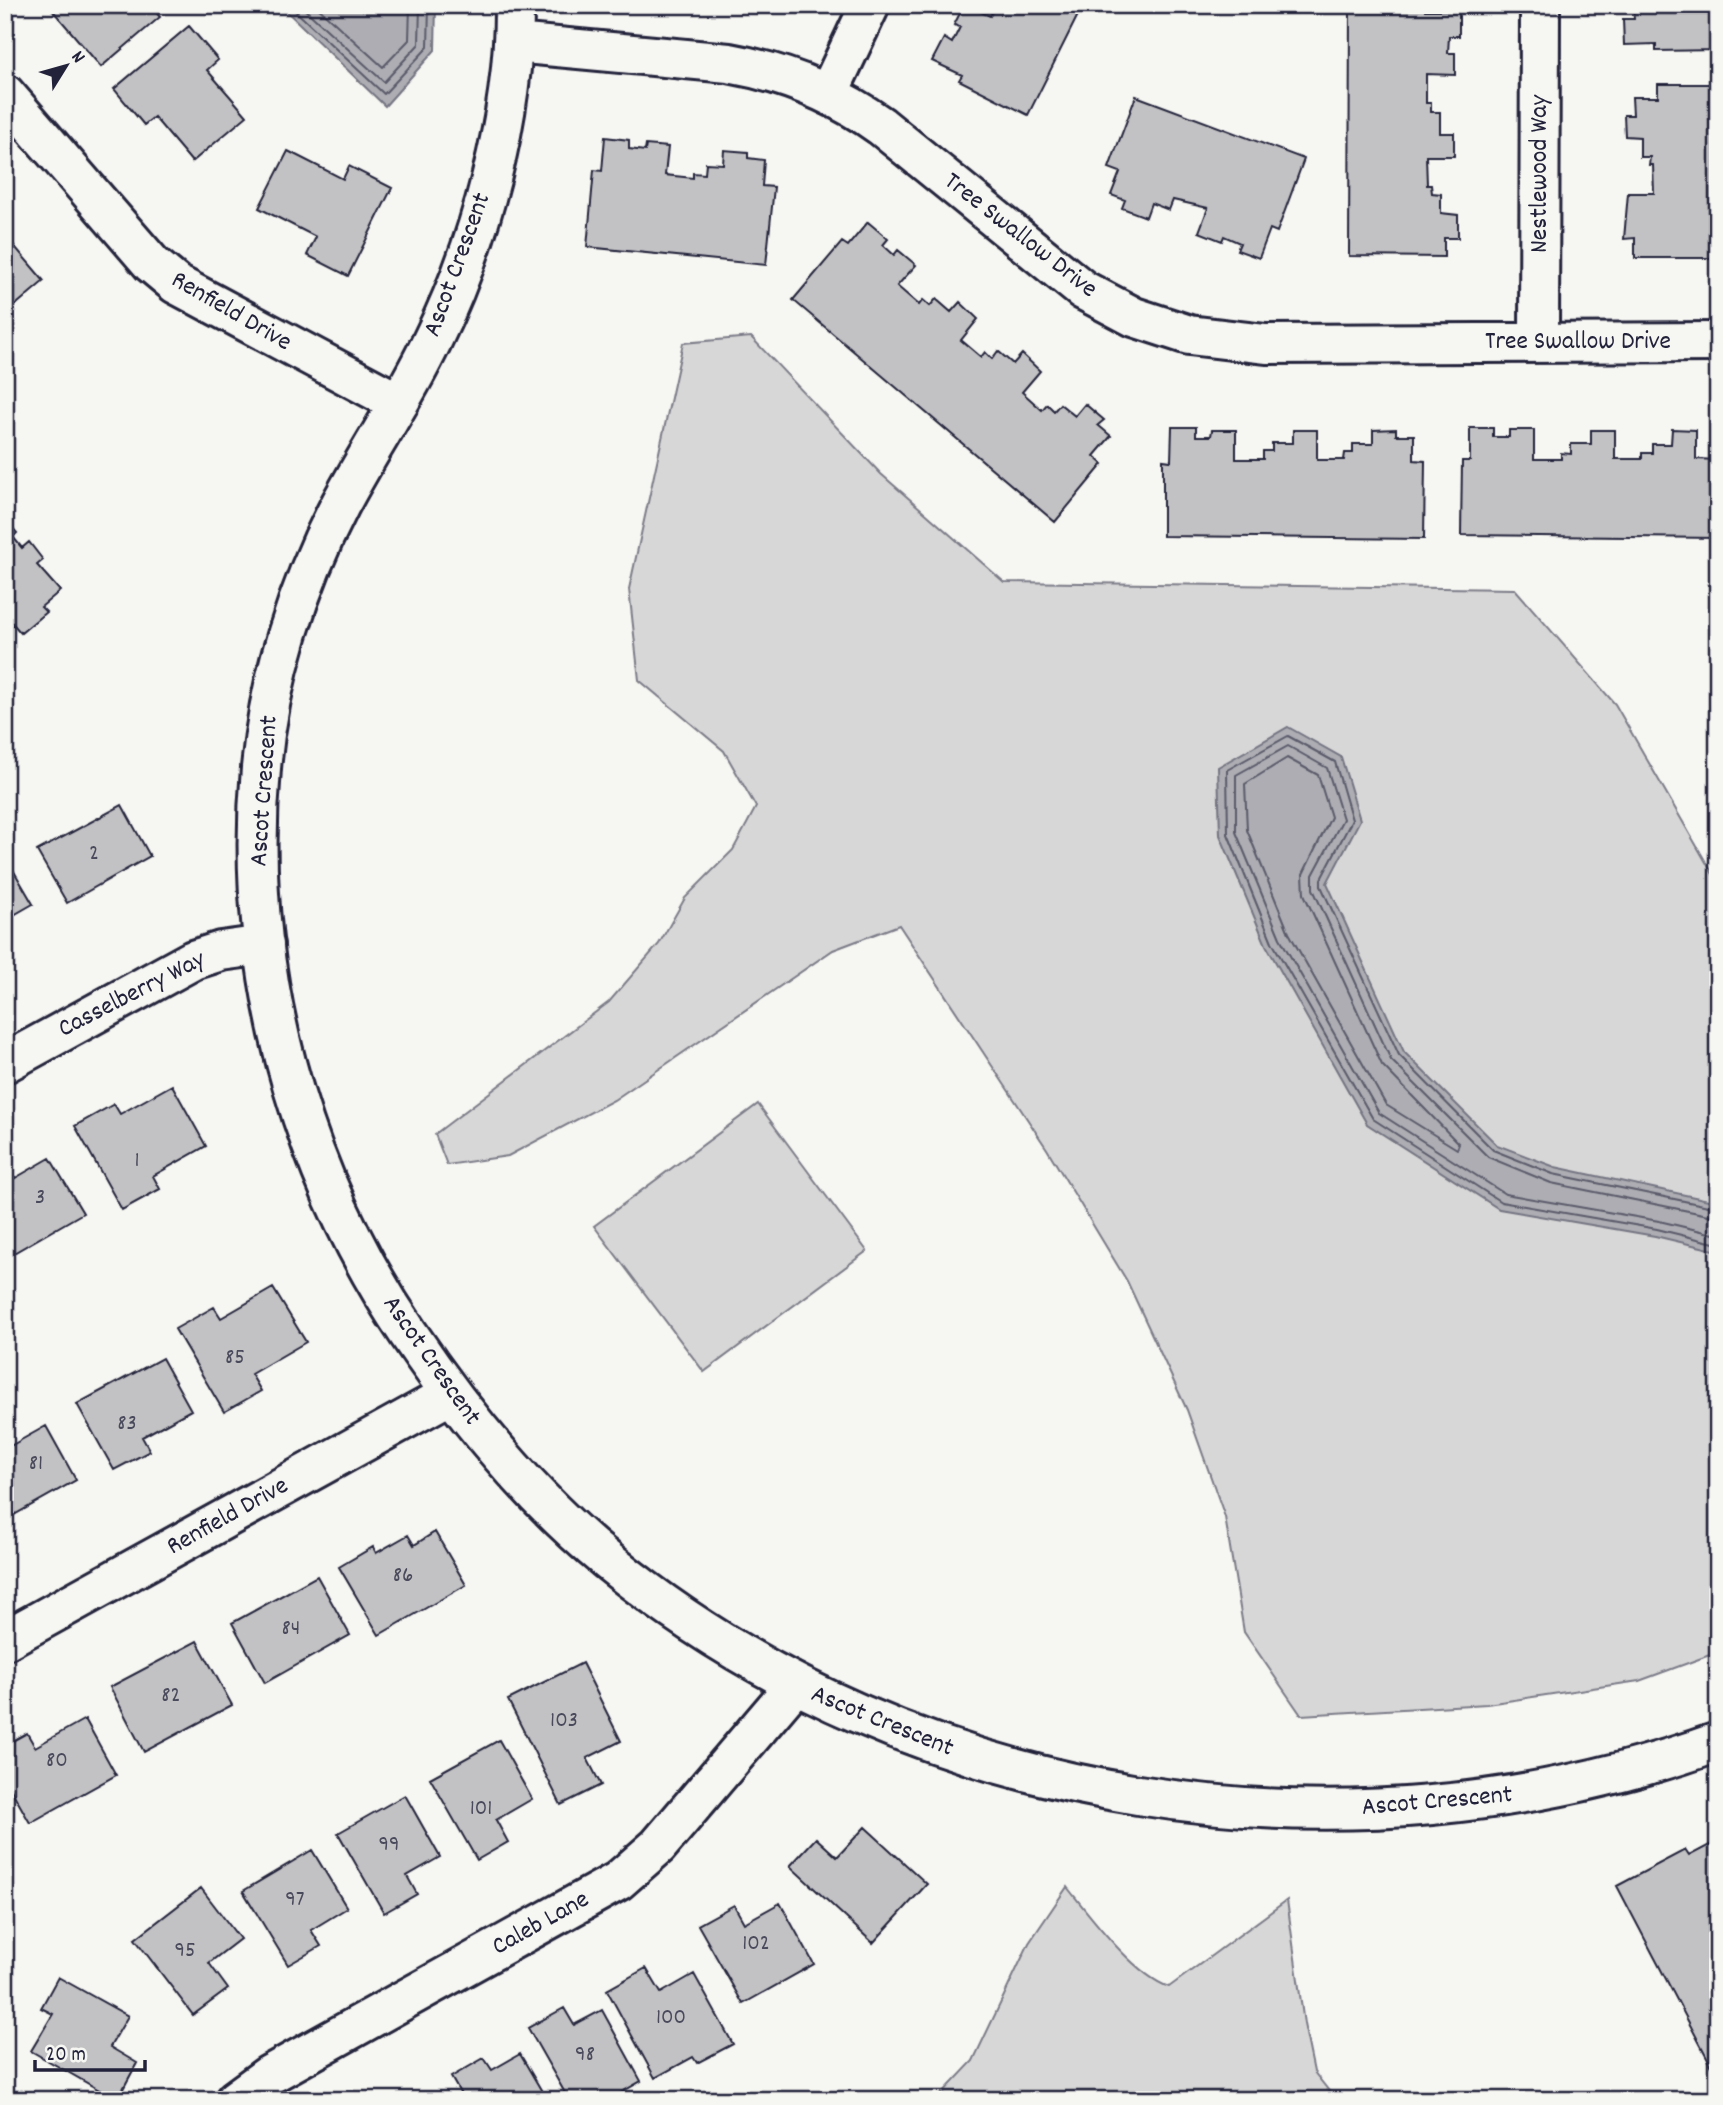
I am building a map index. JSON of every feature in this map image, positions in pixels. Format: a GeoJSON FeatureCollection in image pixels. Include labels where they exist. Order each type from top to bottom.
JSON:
{"type":"FeatureCollection","features":[{"type":"Feature","properties":{"kind":"street","name":"Ascot Crescent"},"geometry":{"type":"LineString","coordinates":[[514,5],[514,43],[501,128],[473,234],[434,339],[319,546],[285,646],[261,760],[258,809],[258,885],[264,945],[285,1059],[304,1126],[328,1188],[388,1303],[451,1394],[514,1470],[557,1515],[605,1559],[662,1603],[795,1685],[836,1705],[967,1756],[1084,1786],[1211,1806],[1342,1811],[1448,1805],[1549,1790],[1656,1764],[1718,1742]]}},
{"type":"Feature","properties":{"kind":"street"},"geometry":{"type":"LineString","coordinates":[[828,94],[870,5]]}},
{"type":"Feature","properties":{"kind":"street","name":"Nestlewood Way"},"geometry":{"type":"LineString","coordinates":[[1539,342],[1540,5]]}},
{"type":"Feature","properties":{"kind":"street","name":"Tree Swallow Drive"},"geometry":{"type":"LineString","coordinates":[[514,43],[729,63],[793,79],[828,94],[881,126],[1067,279],[1100,300],[1152,324],[1189,335],[1256,343],[1718,342]]}},
{"type":"Feature","properties":{"kind":"street","name":"Renfield Drive"},"geometry":{"type":"LineString","coordinates":[[5,94],[152,264],[176,284],[399,403]]}},
{"type":"Feature","properties":{"kind":"street","name":"Casselberry Way"},"geometry":{"type":"LineString","coordinates":[[5,1063],[192,960],[221,951],[264,945]]}},
{"type":"Feature","properties":{"kind":"street","name":"Renfield Drive"},"geometry":{"type":"LineString","coordinates":[[5,1640],[451,1394]]}},
{"type":"Feature","properties":{"kind":"street","name":"Caleb Lane"},"geometry":{"type":"LineString","coordinates":[[235,2100],[269,2075],[618,1881],[658,1846],[795,1685]]}},
{"type":"Feature","properties":{"kind":"shaded area"},"geometry":{"type":"Polygon","coordinates":[[[751,337],[881,474],[1004,582],[1515,589],[1615,704],[1718,883],[1718,1652],[1639,1681],[1487,1704],[1301,1715],[1244,1632],[1225,1517],[1187,1410],[1127,1281],[1047,1149],[899,925],[833,950],[614,1100],[508,1156],[447,1165],[435,1134],[609,1002],[659,944],[685,898],[733,850],[756,807],[724,751],[639,680],[629,589],[683,343],[751,337]]]}},
{"type":"Feature","properties":{"kind":"shaded area"},"geometry":{"type":"Polygon","coordinates":[[[758,1104],[867,1251],[704,1372],[594,1226],[758,1104]]]}},
{"type":"Feature","properties":{"kind":"shaded area"},"geometry":{"type":"Polygon","coordinates":[[[1067,1887],[1128,1958],[1142,1971],[1169,1987],[1287,1900],[1304,2024],[1314,2072],[1336,2100],[936,2100],[973,2061],[1029,1943],[1067,1887]]]}},
{"type":"Feature","properties":{"kind":"water"},"geometry":{"type":"Polygon","coordinates":[[[280,5],[436,5],[435,50],[385,106],[280,5]]]}},
{"type":"Feature","properties":{"kind":"water"},"geometry":{"type":"Polygon","coordinates":[[[1288,727],[1341,757],[1360,820],[1327,883],[1404,1052],[1497,1145],[1555,1167],[1718,1202],[1718,1251],[1655,1236],[1499,1209],[1367,1124],[1266,945],[1220,835],[1218,767],[1288,727]]]}},
{"type":"Feature","properties":{"kind":"building"},"geometry":{"type":"Polygon","coordinates":[[[48,5],[150,5],[160,17],[101,67],[48,5]]]}},
{"type":"Feature","properties":{"kind":"building"},"geometry":{"type":"Polygon","coordinates":[[[964,5],[990,16],[996,5],[1083,5],[1028,115],[959,80],[962,75],[932,61],[944,38],[952,43],[960,27],[954,25],[964,5]]]}},
{"type":"Feature","properties":{"kind":"building"},"geometry":{"type":"Polygon","coordinates":[[[1350,5],[1425,5],[1425,10],[1459,10],[1459,36],[1449,36],[1448,53],[1455,53],[1455,75],[1426,74],[1426,103],[1431,103],[1431,112],[1440,112],[1440,133],[1454,133],[1454,156],[1426,156],[1427,185],[1431,185],[1432,193],[1441,194],[1441,213],[1458,215],[1458,238],[1444,238],[1444,257],[1349,256],[1350,5]]]}},
{"type":"Feature","properties":{"kind":"building"},"geometry":{"type":"Polygon","coordinates":[[[1633,5],[1718,5],[1718,50],[1656,51],[1656,44],[1624,45],[1623,19],[1634,19],[1633,5]]]}},
{"type":"Feature","properties":{"kind":"building"},"geometry":{"type":"Polygon","coordinates":[[[189,26],[218,60],[207,70],[247,116],[192,162],[154,117],[144,125],[114,89],[189,26]]]}},
{"type":"Feature","properties":{"kind":"building"},"geometry":{"type":"Polygon","coordinates":[[[1658,84],[1718,84],[1718,258],[1635,258],[1635,238],[1624,239],[1628,193],[1654,193],[1650,157],[1640,157],[1640,137],[1625,136],[1624,115],[1633,115],[1632,97],[1658,97],[1658,84]]]}},
{"type":"Feature","properties":{"kind":"building"},"geometry":{"type":"Polygon","coordinates":[[[1136,96],[1304,159],[1277,232],[1270,229],[1259,258],[1237,250],[1240,243],[1224,236],[1222,241],[1199,232],[1208,208],[1173,200],[1169,210],[1151,203],[1146,217],[1122,208],[1125,200],[1111,195],[1120,172],[1109,168],[1136,96]]]}},
{"type":"Feature","properties":{"kind":"building"},"geometry":{"type":"Polygon","coordinates":[[[605,137],[629,140],[629,149],[645,151],[646,145],[668,147],[665,175],[693,178],[693,173],[705,174],[706,163],[723,164],[724,150],[748,152],[748,158],[764,160],[762,186],[774,187],[766,265],[587,247],[594,170],[602,171],[605,137]]]}},
{"type":"Feature","properties":{"kind":"building"},"geometry":{"type":"Polygon","coordinates":[[[288,151],[343,179],[349,166],[392,188],[348,276],[307,255],[316,237],[259,208],[288,151]]]}},
{"type":"Feature","properties":{"kind":"building"},"geometry":{"type":"Polygon","coordinates":[[[868,222],[888,239],[883,245],[894,255],[898,250],[916,265],[897,286],[919,305],[923,300],[930,306],[936,299],[951,312],[960,302],[978,319],[961,340],[981,357],[985,352],[992,359],[998,351],[1013,364],[1022,354],[1040,371],[1022,392],[1042,410],[1047,404],[1054,411],[1060,404],[1075,416],[1085,404],[1104,420],[1098,425],[1111,436],[1094,456],[1103,464],[1055,522],[793,300],[842,242],[848,246],[868,222]]]}},
{"type":"Feature","properties":{"kind":"building"},"geometry":{"type":"Polygon","coordinates":[[[5,235],[44,281],[5,314],[5,235]]]}},
{"type":"Feature","properties":{"kind":"building"},"geometry":{"type":"Polygon","coordinates":[[[1172,427],[1196,427],[1196,436],[1211,436],[1212,430],[1236,430],[1236,459],[1263,459],[1263,451],[1272,451],[1272,443],[1293,443],[1293,430],[1317,430],[1317,460],[1344,460],[1345,453],[1353,453],[1353,444],[1373,444],[1373,430],[1396,429],[1396,435],[1414,435],[1414,460],[1425,461],[1424,539],[1163,536],[1163,460],[1171,461],[1172,427]]]}},
{"type":"Feature","properties":{"kind":"building"},"geometry":{"type":"Polygon","coordinates":[[[1470,428],[1493,428],[1493,437],[1509,437],[1509,430],[1534,430],[1534,459],[1561,459],[1561,453],[1571,454],[1571,444],[1591,444],[1591,430],[1615,430],[1615,459],[1642,459],[1642,453],[1652,453],[1652,444],[1671,444],[1672,429],[1696,430],[1696,459],[1718,460],[1718,538],[1461,535],[1462,461],[1470,461],[1470,428]]]}},
{"type":"Feature","properties":{"kind":"building"},"geometry":{"type":"Polygon","coordinates":[[[5,519],[17,533],[13,537],[22,548],[29,542],[43,560],[37,565],[60,591],[41,607],[46,612],[21,633],[5,615],[5,519]]]}},
{"type":"Feature","properties":{"kind":"building"},"geometry":{"type":"Polygon","coordinates":[[[122,805],[150,856],[67,903],[37,851],[122,805]]]}},
{"type":"Feature","properties":{"kind":"building"},"geometry":{"type":"Polygon","coordinates":[[[5,856],[33,904],[5,920],[5,856]]]}},
{"type":"Feature","properties":{"kind":"building"},"geometry":{"type":"Polygon","coordinates":[[[172,1085],[206,1146],[153,1176],[160,1189],[122,1210],[75,1126],[114,1104],[120,1114],[172,1085]]]}},
{"type":"Feature","properties":{"kind":"building"},"geometry":{"type":"Polygon","coordinates":[[[50,1158],[83,1213],[5,1258],[5,1184],[50,1158]]]}},
{"type":"Feature","properties":{"kind":"building"},"geometry":{"type":"Polygon","coordinates":[[[273,1288],[306,1342],[251,1374],[261,1391],[224,1412],[175,1329],[214,1307],[221,1318],[273,1288]]]}},
{"type":"Feature","properties":{"kind":"building"},"geometry":{"type":"Polygon","coordinates":[[[162,1358],[191,1410],[142,1437],[150,1451],[114,1470],[77,1404],[162,1358]]]}},
{"type":"Feature","properties":{"kind":"building"},"geometry":{"type":"Polygon","coordinates":[[[46,1426],[76,1480],[5,1520],[5,1449],[46,1426]]]}},
{"type":"Feature","properties":{"kind":"building"},"geometry":{"type":"Polygon","coordinates":[[[435,1532],[466,1585],[379,1635],[339,1567],[373,1547],[376,1553],[408,1535],[414,1545],[435,1532]]]}},
{"type":"Feature","properties":{"kind":"building"},"geometry":{"type":"Polygon","coordinates":[[[317,1576],[350,1635],[265,1683],[232,1623],[317,1576]]]}},
{"type":"Feature","properties":{"kind":"building"},"geometry":{"type":"Polygon","coordinates":[[[197,1641],[232,1705],[144,1752],[110,1687],[197,1641]]]}},
{"type":"Feature","properties":{"kind":"building"},"geometry":{"type":"Polygon","coordinates":[[[582,1663],[621,1741],[587,1758],[601,1785],[561,1805],[508,1700],[582,1663]]]}},
{"type":"Feature","properties":{"kind":"building"},"geometry":{"type":"Polygon","coordinates":[[[85,1719],[116,1775],[30,1823],[5,1779],[5,1745],[27,1733],[35,1747],[85,1719]]]}},
{"type":"Feature","properties":{"kind":"building"},"geometry":{"type":"Polygon","coordinates":[[[499,1740],[532,1799],[496,1820],[508,1842],[477,1860],[430,1778],[499,1740]]]}},
{"type":"Feature","properties":{"kind":"building"},"geometry":{"type":"Polygon","coordinates":[[[405,1795],[440,1857],[407,1876],[417,1894],[384,1913],[338,1833],[405,1795]]]}},
{"type":"Feature","properties":{"kind":"building"},"geometry":{"type":"Polygon","coordinates":[[[865,1827],[927,1884],[873,1943],[790,1866],[816,1838],[837,1857],[865,1827]]]}},
{"type":"Feature","properties":{"kind":"building"},"geometry":{"type":"Polygon","coordinates":[[[1717,1841],[1718,2078],[1617,1886],[1685,1850],[1689,1856],[1717,1841]]]}},
{"type":"Feature","properties":{"kind":"building"},"geometry":{"type":"Polygon","coordinates":[[[312,1850],[347,1908],[311,1930],[321,1946],[288,1965],[243,1891],[312,1850]]]}},
{"type":"Feature","properties":{"kind":"building"},"geometry":{"type":"Polygon","coordinates":[[[201,1888],[240,1939],[209,1963],[228,1989],[193,2015],[135,1939],[201,1888]]]}},
{"type":"Feature","properties":{"kind":"building"},"geometry":{"type":"Polygon","coordinates":[[[780,1903],[814,1964],[743,2004],[698,1925],[734,1905],[744,1923],[780,1903]]]}},
{"type":"Feature","properties":{"kind":"building"},"geometry":{"type":"Polygon","coordinates":[[[646,1968],[661,1993],[694,1974],[733,2044],[697,2063],[693,2057],[655,2078],[607,1990],[646,1968]]]}},
{"type":"Feature","properties":{"kind":"building"},"geometry":{"type":"Polygon","coordinates":[[[58,1977],[128,2016],[110,2047],[137,2063],[117,2100],[31,2051],[53,2014],[41,2008],[58,1977]]]}},
{"type":"Feature","properties":{"kind":"building"},"geometry":{"type":"Polygon","coordinates":[[[564,2008],[574,2025],[602,2010],[641,2081],[608,2100],[569,2100],[528,2028],[564,2008]]]}},
{"type":"Feature","properties":{"kind":"building"},"geometry":{"type":"Polygon","coordinates":[[[520,2054],[547,2100],[464,2100],[451,2077],[484,2058],[492,2070],[520,2054]]]}}]}
